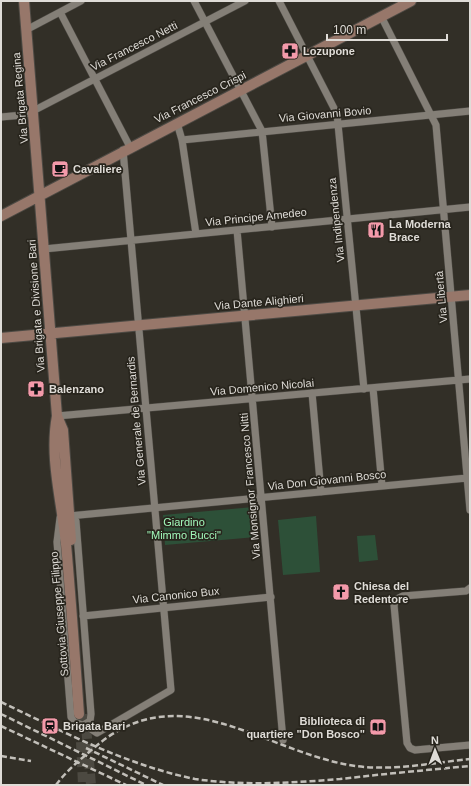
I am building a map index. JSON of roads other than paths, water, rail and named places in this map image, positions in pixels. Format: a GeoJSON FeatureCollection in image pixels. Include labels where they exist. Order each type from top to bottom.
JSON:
{"type":"FeatureCollection","features":[{"type":"Feature","properties":{"kind":"street","name":"Via Brigata Regina"},"geometry":{"type":"LineString","coordinates":[[24,1],[40,194]]}},
{"type":"Feature","properties":{"kind":"street"},"geometry":{"type":"LineString","coordinates":[[26,30],[81,1]]}},
{"type":"Feature","properties":{"kind":"street"},"geometry":{"type":"LineString","coordinates":[[194,1],[262,131],[272,227]]}},
{"type":"Feature","properties":{"kind":"street","name":"Via Francesco Netti"},"geometry":{"type":"LineString","coordinates":[[1,117],[23,115],[33,111],[245,1]]}},
{"type":"Feature","properties":{"kind":"street","name":"Via Indipendenza"},"geometry":{"type":"LineString","coordinates":[[279,1],[337,114],[364,389]]}},
{"type":"Feature","properties":{"kind":"street","name":"Via Francesco Crispi"},"geometry":{"type":"LineString","coordinates":[[1,216],[40,194],[308,55],[381,16],[398,4],[410,1]]}},
{"type":"Feature","properties":{"kind":"street"},"geometry":{"type":"LineString","coordinates":[[60,12],[95,79],[126,149]]}},
{"type":"Feature","properties":{"kind":"street","name":"Via Libertà"},"geometry":{"type":"LineString","coordinates":[[381,16],[436,125],[470,510]]}},
{"type":"Feature","properties":{"kind":"street","name":"Via Giovanni Bovio"},"geometry":{"type":"LineString","coordinates":[[182,140],[470,111]]}},
{"type":"Feature","properties":{"kind":"street"},"geometry":{"type":"LineString","coordinates":[[177,123],[182,140],[196,234]]}},
{"type":"Feature","properties":{"kind":"street","name":"Via Generale de Bernardis"},"geometry":{"type":"LineString","coordinates":[[85,716],[91,729],[97,734],[171,690],[131,241],[126,149]]}},
{"type":"Feature","properties":{"kind":"street","name":"Via Brigata e Divisione Bari"},"geometry":{"type":"LineString","coordinates":[[40,194],[57,416]]}},
{"type":"Feature","properties":{"kind":"street","name":"Via Principe Amedeo"},"geometry":{"type":"LineString","coordinates":[[44,249],[470,206]]}},
{"type":"Feature","properties":{"kind":"street","name":"Via Monsignor Francesco Nitti"},"geometry":{"type":"LineString","coordinates":[[237,230],[283,740]]}},
{"type":"Feature","properties":{"kind":"street","name":"Via Dante Alighieri"},"geometry":{"type":"LineString","coordinates":[[1,338],[470,295]]}},
{"type":"Feature","properties":{"kind":"street","name":"Via Domenico Nicolai"},"geometry":{"type":"LineString","coordinates":[[57,416],[470,379]]}},
{"type":"Feature","properties":{"kind":"street"},"geometry":{"type":"LineString","coordinates":[[373,388],[382,486]]}},
{"type":"Feature","properties":{"kind":"street"},"geometry":{"type":"LineString","coordinates":[[312,393],[321,492]]}},
{"type":"Feature","properties":{"kind":"street"},"geometry":{"type":"LineString","coordinates":[[57,416],[54,430],[65,515],[76,522],[91,714],[85,716]]}},
{"type":"Feature","properties":{"kind":"street","name":"Via Don Giovanni Bosco"},"geometry":{"type":"LineString","coordinates":[[65,515],[467,478]]}},
{"type":"Feature","properties":{"kind":"street","name":"Sottovia Giuseppe Filippo"},"geometry":{"type":"LineString","coordinates":[[65,515],[65,542],[85,716]]}},
{"type":"Feature","properties":{"kind":"street"},"geometry":{"type":"LineString","coordinates":[[470,588],[466,591],[402,596],[397,599],[394,605],[407,743],[410,748],[416,750],[470,745]]}},
{"type":"Feature","properties":{"kind":"street","name":"Via Canonico Bux"},"geometry":{"type":"LineString","coordinates":[[83,616],[271,597]]}},
{"type":"Feature","properties":{"kind":"tunnel"},"geometry":{"type":"LineString","coordinates":[[85,714],[91,785]]}},
{"type":"Feature","properties":{"kind":"tunnel"},"geometry":{"type":"LineString","coordinates":[[81,742],[83,785]]}},
{"type":"Feature","properties":{"kind":"railway"},"geometry":{"type":"LineString","coordinates":[[1,702],[72,736],[120,756],[169,773],[195,779],[231,783],[286,783],[470,766]]}},
{"type":"Feature","properties":{"kind":"railway"},"geometry":{"type":"LineString","coordinates":[[1,714],[146,785]]}},
{"type":"Feature","properties":{"kind":"railway"},"geometry":{"type":"LineString","coordinates":[[56,785],[79,760],[126,726],[158,717],[189,717],[220,723],[252,733],[316,757],[349,765],[379,768],[425,765],[470,759]]}},
{"type":"Feature","properties":{"kind":"railway"},"geometry":{"type":"LineString","coordinates":[[1,726],[126,785]]}},
{"type":"Feature","properties":{"kind":"railway"},"geometry":{"type":"LineString","coordinates":[[86,748],[163,785]]}},
{"type":"Feature","properties":{"kind":"railway"},"geometry":{"type":"LineString","coordinates":[[1,756],[31,761]]}},
{"type":"Feature","properties":{"kind":"place","name":"Lozupone"},"geometry":{"type":"Point","coordinates":[290,51]}},
{"type":"Feature","properties":{"kind":"place","name":"Cavaliere"},"geometry":{"type":"Point","coordinates":[60,169]}},
{"type":"Feature","properties":{"kind":"place","name":"La Moderna Brace"},"geometry":{"type":"Point","coordinates":[376,230]}},
{"type":"Feature","properties":{"kind":"place","name":"Balenzano"},"geometry":{"type":"Point","coordinates":[36,389]}},
{"type":"Feature","properties":{"kind":"place","name":"Chiesa del Redentore"},"geometry":{"type":"Point","coordinates":[341,592]}},
{"type":"Feature","properties":{"kind":"place","name":"Brigata Bari"},"geometry":{"type":"Point","coordinates":[50,726]}},
{"type":"Feature","properties":{"kind":"place","name":"Biblioteca di quartiere \"Don Bosco\""},"geometry":{"type":"Point","coordinates":[378,727]}},
{"type":"Feature","properties":{"kind":"park label","name":"Giardino \"Mimmo Bucci\""},"geometry":{"type":"Point","coordinates":[184,528]}}]}
